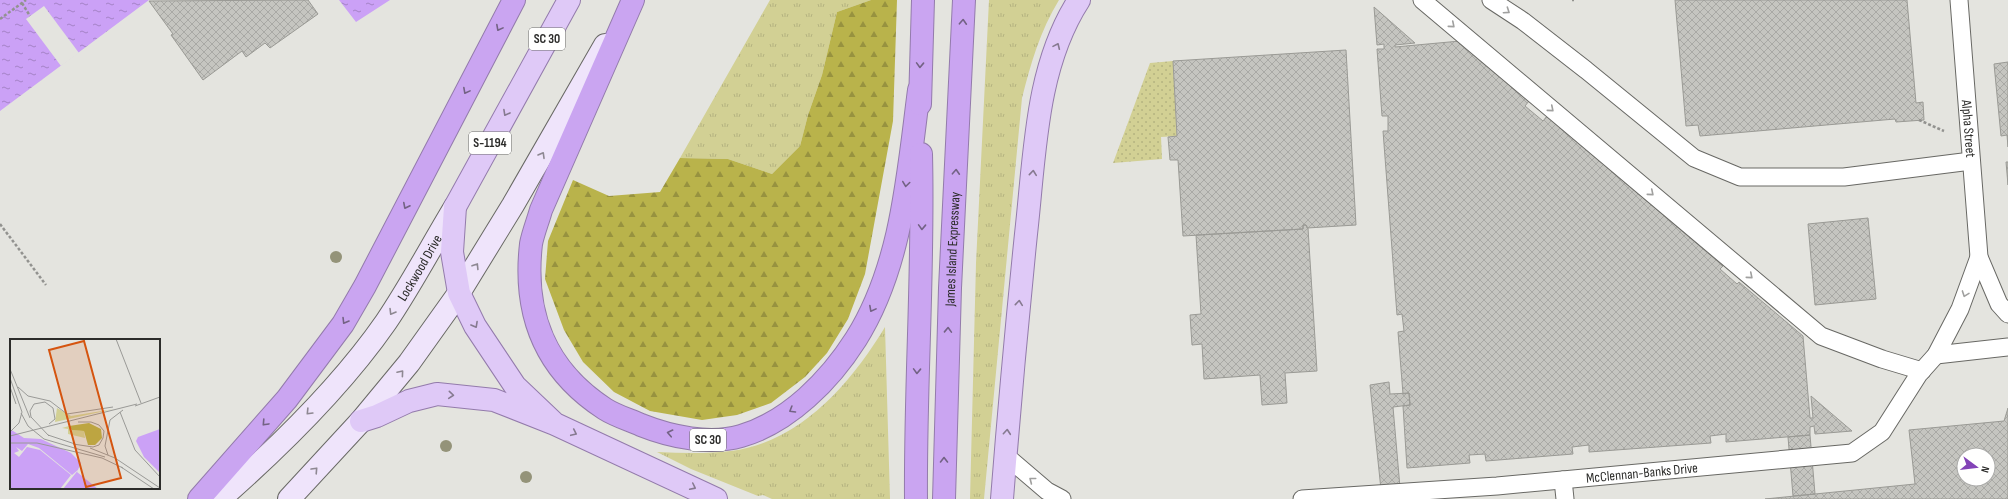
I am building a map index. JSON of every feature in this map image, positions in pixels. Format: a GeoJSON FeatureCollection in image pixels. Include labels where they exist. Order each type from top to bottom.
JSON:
{"type":"FeatureCollection","features":[{"type":"Feature","properties":{"kind":"highway"},"geometry":{"type":"LineString","coordinates":[[199,499],[287,399],[343,324],[365,286],[514,0]]}},
{"type":"Feature","properties":{"kind":"highway"},"geometry":{"type":"LineString","coordinates":[[578,107],[632,0]]}},
{"type":"Feature","properties":{"kind":"highway","name":"SC 30"},"geometry":{"type":"LineString","coordinates":[[916,499],[915,421],[922,206],[920,90],[923,0]]}},
{"type":"Feature","properties":{"kind":"highway","name":"James Island Expressway"},"geometry":{"type":"LineString","coordinates":[[944,499],[944,456],[950,288],[964,0]]}},
{"type":"Feature","properties":{"kind":"highway","name":"SC 30"},"geometry":{"type":"LineString","coordinates":[[578,107],[541,210],[532,242],[529,280],[537,328],[550,356],[577,387],[606,410],[653,430],[706,441],[741,436],[771,423],[801,404],[824,380],[855,340],[876,301],[893,248],[904,204],[920,90]]}},
{"type":"Feature","properties":{"kind":"main road","name":"Lockwood Drive"},"geometry":{"type":"LineString","coordinates":[[220,499],[263,460],[324,398],[386,322],[455,207],[569,0]]}},
{"type":"Feature","properties":{"kind":"main road"},"geometry":{"type":"LineString","coordinates":[[1002,499],[1014,351],[1038,124],[1049,63],[1079,0]]}},
{"type":"Feature","properties":{"kind":"main road"},"geometry":{"type":"LineString","coordinates":[[289,499],[361,421],[409,363],[459,293],[513,205],[578,107]]}},
{"type":"Feature","properties":{"kind":"main road"},"geometry":{"type":"LineString","coordinates":[[455,207],[452,252],[459,293],[475,326],[515,386],[555,424]]}},
{"type":"Feature","properties":{"kind":"main road"},"geometry":{"type":"LineString","coordinates":[[361,421],[378,416],[408,401],[436,394],[494,400],[555,424],[716,499]]}},
{"type":"Feature","properties":{"kind":"lane"},"geometry":{"type":"LineString","coordinates":[[1422,0],[1821,336],[1882,359],[1922,371]]}},
{"type":"Feature","properties":{"kind":"lane"},"geometry":{"type":"LineString","coordinates":[[1491,0],[1523,21],[1694,158],[1740,177],[1844,177],[1971,161]]}},
{"type":"Feature","properties":{"kind":"lane","name":"Alpha Street"},"geometry":{"type":"LineString","coordinates":[[1959,0],[1979,257],[1999,304],[2008,314]]}},
{"type":"Feature","properties":{"kind":"lane","name":"Alpha Street"},"geometry":{"type":"LineString","coordinates":[[1936,355],[1960,309],[1979,257]]}},
{"type":"Feature","properties":{"kind":"lane"},"geometry":{"type":"LineString","coordinates":[[1936,355],[2008,347]]}},
{"type":"Feature","properties":{"kind":"lane","name":"McClennan-Banks Drive"},"geometry":{"type":"LineString","coordinates":[[1302,499],[1563,480],[1852,453],[1882,432],[1922,371],[1936,355]]}},
{"type":"Feature","properties":{"kind":"lane"},"geometry":{"type":"LineString","coordinates":[[1006,456],[1047,491],[1062,499]]}},
{"type":"Feature","properties":{"kind":"lane"},"geometry":{"type":"LineString","coordinates":[[1563,480],[1565,499]]}},
{"type":"Feature","properties":{"kind":"path"},"geometry":{"type":"LineString","coordinates":[[0,19],[26,0]]}},
{"type":"Feature","properties":{"kind":"path"},"geometry":{"type":"LineString","coordinates":[[22,3],[30,16]]}},
{"type":"Feature","properties":{"kind":"path"},"geometry":{"type":"LineString","coordinates":[[1919,120],[1944,131]]}},
{"type":"Feature","properties":{"kind":"path"},"geometry":{"type":"LineString","coordinates":[[0,224],[46,285]]}},
{"type":"Feature","properties":{"kind":"green space"},"geometry":{"type":"Polygon","coordinates":[[[770,0],[871,0],[837,12],[822,75],[808,115],[800,146],[772,174],[728,159],[680,158],[770,0]]]}},
{"type":"Feature","properties":{"kind":"green space"},"geometry":{"type":"Polygon","coordinates":[[[871,0],[897,0],[893,121],[865,274],[848,319],[827,353],[805,377],[771,403],[737,415],[702,420],[650,411],[614,392],[583,362],[564,330],[545,279],[548,241],[573,180],[609,196],[660,192],[680,158],[728,159],[772,174],[800,146],[808,115],[822,75],[837,12],[871,0]]]}},
{"type":"Feature","properties":{"kind":"green space"},"geometry":{"type":"Polygon","coordinates":[[[989,0],[1059,0],[1041,35],[1022,98],[984,499],[970,499],[976,263],[989,0]]]}},
{"type":"Feature","properties":{"kind":"green space"},"geometry":{"type":"Polygon","coordinates":[[[1173,61],[1177,136],[1161,137],[1162,159],[1113,163],[1150,63],[1173,61]]]}},
{"type":"Feature","properties":{"kind":"green space"},"geometry":{"type":"Polygon","coordinates":[[[885,327],[890,499],[772,499],[763,495],[758,496],[691,469],[657,452],[703,453],[731,451],[756,445],[780,436],[802,423],[822,407],[856,369],[885,327]]]}},
{"type":"Feature","properties":{"kind":"water"},"geometry":{"type":"Polygon","coordinates":[[[0,0],[149,0],[0,111],[0,0]]]}},
{"type":"Feature","properties":{"kind":"water"},"geometry":{"type":"Polygon","coordinates":[[[339,0],[390,0],[356,22],[339,0]]]}},
{"type":"Feature","properties":{"kind":"pier"},"geometry":{"type":"Polygon","coordinates":[[[44,6],[79,53],[61,66],[26,19],[44,6]]]}},
{"type":"Feature","properties":{"kind":"building"},"geometry":{"type":"Polygon","coordinates":[[[308,0],[318,14],[270,48],[265,43],[246,57],[242,51],[203,80],[149,1],[308,0]]]}},
{"type":"Feature","properties":{"kind":"building"},"geometry":{"type":"Polygon","coordinates":[[[1675,0],[1907,0],[1916,103],[1923,102],[1924,120],[1896,122],[1895,119],[1700,136],[1698,125],[1686,126],[1675,0]]]}},
{"type":"Feature","properties":{"kind":"building"},"geometry":{"type":"Polygon","coordinates":[[[1374,7],[1415,43],[1395,45],[1395,47],[1460,41],[1529,101],[1525,106],[1543,121],[1547,116],[1723,266],[1720,269],[1737,284],[1739,282],[1803,336],[1810,418],[1813,418],[1811,396],[1852,431],[1815,434],[1814,426],[1810,427],[1810,435],[1726,442],[1726,434],[1710,436],[1711,443],[1589,452],[1589,445],[1572,447],[1573,454],[1486,461],[1485,454],[1469,455],[1470,463],[1407,468],[1403,406],[1410,405],[1409,393],[1403,394],[1398,332],[1404,331],[1402,314],[1397,315],[1383,131],[1388,131],[1388,116],[1382,116],[1377,49],[1384,49],[1384,44],[1377,45],[1374,7]]]}},
{"type":"Feature","properties":{"kind":"building"},"geometry":{"type":"Polygon","coordinates":[[[1346,50],[1356,225],[1307,228],[1306,225],[1303,225],[1303,229],[1183,236],[1178,160],[1170,160],[1168,137],[1177,136],[1173,61],[1346,50]]]}},
{"type":"Feature","properties":{"kind":"building"},"geometry":{"type":"Polygon","coordinates":[[[2008,62],[2008,147],[2007,135],[2001,136],[1994,64],[2008,62]]]}},
{"type":"Feature","properties":{"kind":"building"},"geometry":{"type":"Polygon","coordinates":[[[2006,162],[2008,162],[2008,185],[2006,162]]]}},
{"type":"Feature","properties":{"kind":"building"},"geometry":{"type":"Polygon","coordinates":[[[1868,218],[1876,299],[1815,305],[1808,224],[1868,218]]]}},
{"type":"Feature","properties":{"kind":"building"},"geometry":{"type":"Polygon","coordinates":[[[1303,225],[1306,225],[1308,228],[1317,371],[1285,373],[1287,403],[1262,405],[1260,375],[1204,379],[1202,344],[1192,345],[1190,315],[1201,314],[1196,235],[1303,229],[1303,225]]]}},
{"type":"Feature","properties":{"kind":"building"},"geometry":{"type":"Polygon","coordinates":[[[1389,382],[1390,394],[1409,393],[1410,405],[1393,407],[1401,499],[1382,499],[1370,385],[1389,382]]]}},
{"type":"Feature","properties":{"kind":"building"},"geometry":{"type":"Polygon","coordinates":[[[2008,408],[2008,499],[1765,499],[1915,484],[1909,430],[2004,421],[2008,408]]]}},
{"type":"Feature","properties":{"kind":"building"},"geometry":{"type":"Polygon","coordinates":[[[1810,435],[1815,494],[1793,496],[1788,437],[1810,435]]]}}]}
